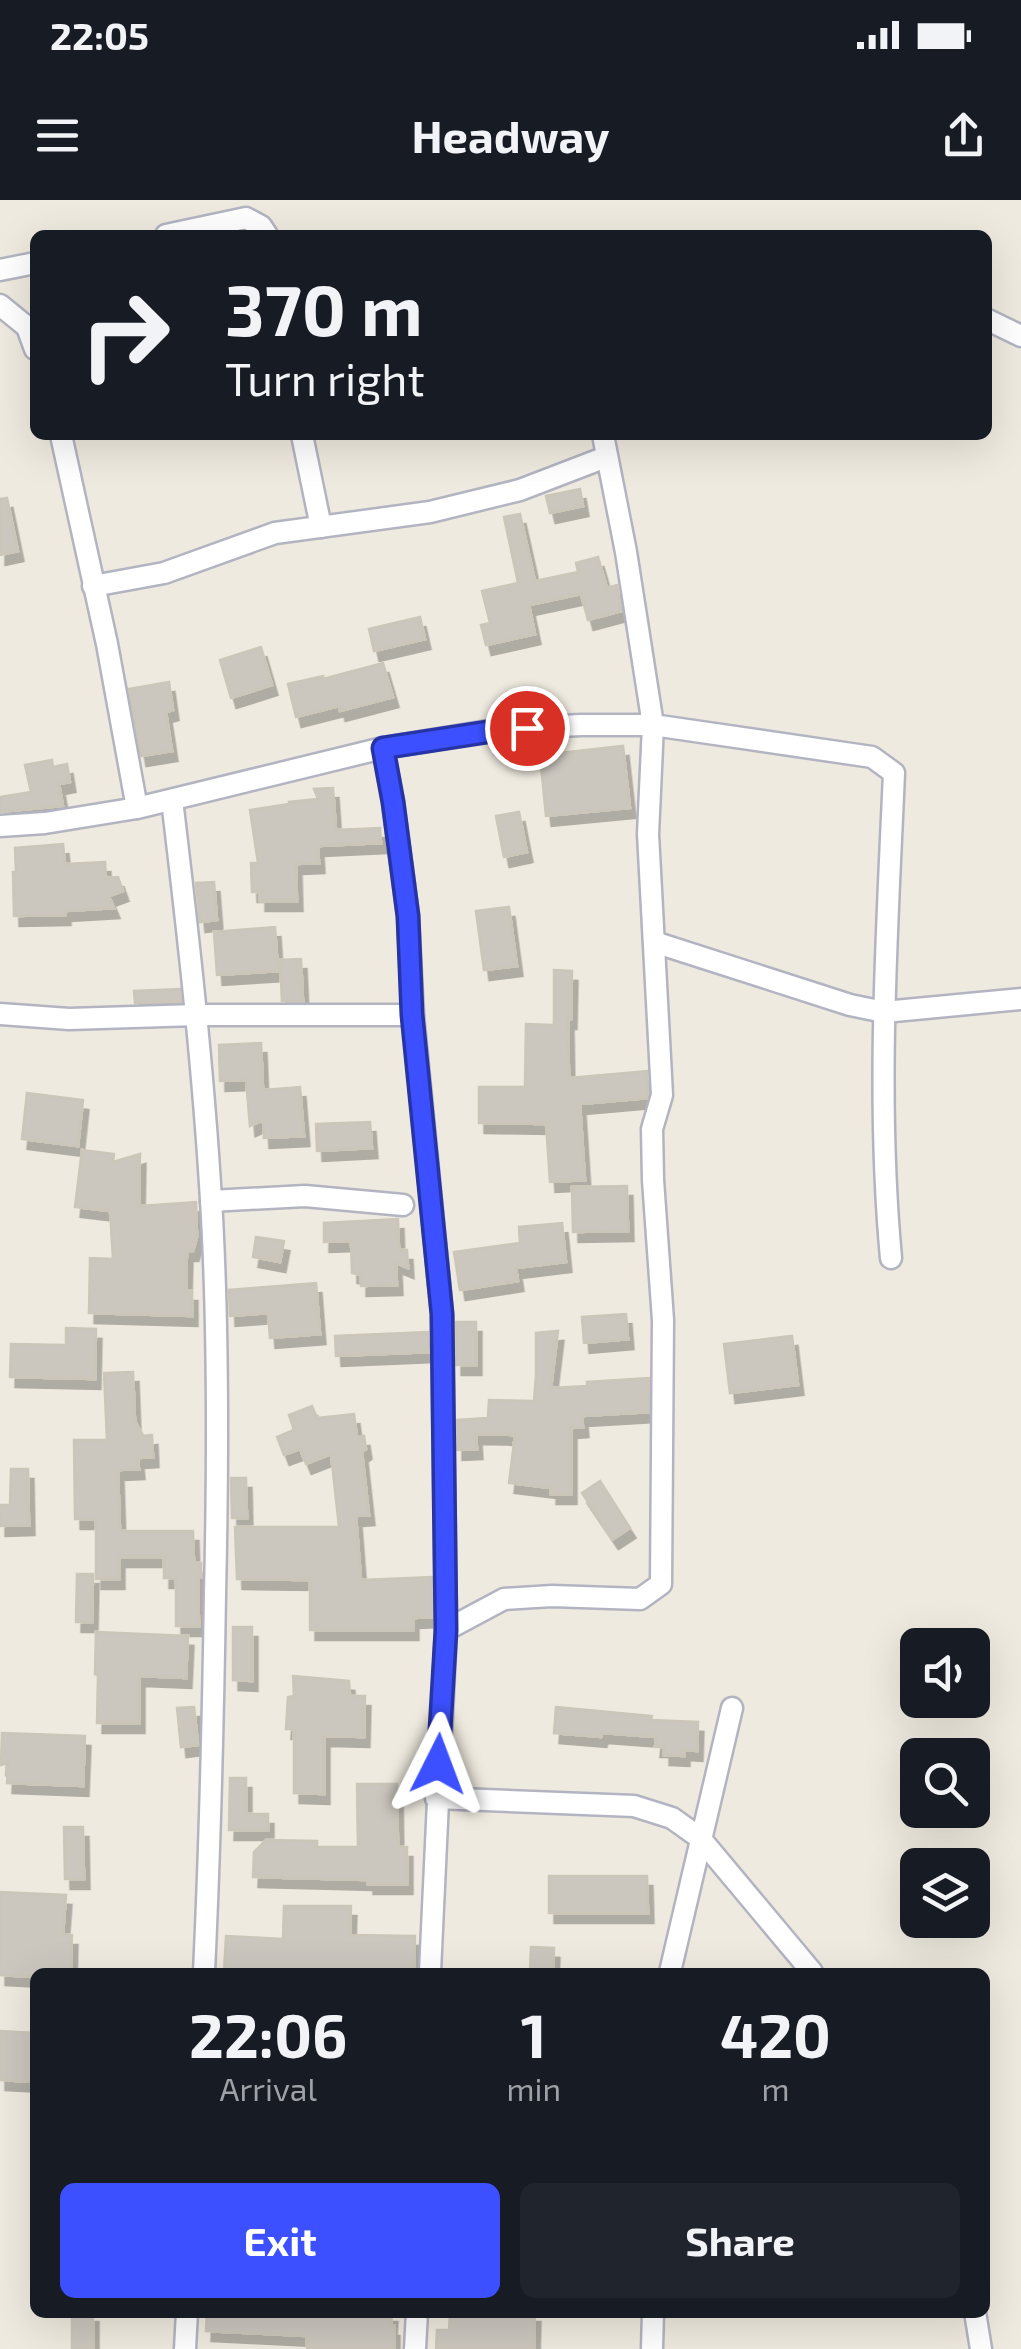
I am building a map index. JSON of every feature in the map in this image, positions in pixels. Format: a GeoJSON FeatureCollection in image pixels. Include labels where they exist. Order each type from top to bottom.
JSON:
{"type":"FeatureCollection","features":[{"type":"Feature","properties":{"kind":"street"},"geometry":{"type":"LineString","coordinates":[[190,230],[246,218],[263,230]]}},
{"type":"Feature","properties":{"kind":"street"},"geometry":{"type":"LineString","coordinates":[[0,270],[30,264]]}},
{"type":"Feature","properties":{"kind":"street"},"geometry":{"type":"LineString","coordinates":[[0,305],[27,327],[30,335]]}},
{"type":"Feature","properties":{"kind":"street"},"geometry":{"type":"LineString","coordinates":[[992,322],[1021,336]]}},
{"type":"Feature","properties":{"kind":"street"},"geometry":{"type":"LineString","coordinates":[[63,440],[107,644],[136,808]]}},
{"type":"Feature","properties":{"kind":"street"},"geometry":{"type":"LineString","coordinates":[[303,440],[320,527]]}},
{"type":"Feature","properties":{"kind":"street"},"geometry":{"type":"LineString","coordinates":[[446,1630],[504,1600],[552,1596],[640,1600],[662,1584],[663,1320],[652,1129],[662,1095],[648,834],[653,725],[604,440]]}},
{"type":"Feature","properties":{"kind":"street"},"geometry":{"type":"LineString","coordinates":[[93,586],[164,573],[275,533],[430,512],[502,495],[606,457]]}},
{"type":"Feature","properties":{"kind":"street"},"geometry":{"type":"LineString","coordinates":[[0,826],[136,808],[383,748],[500,730],[653,725],[872,757],[894,773],[884,1012],[885,1195],[891,1258]]}},
{"type":"Feature","properties":{"kind":"street"},"geometry":{"type":"LineString","coordinates":[[383,748],[408,916],[412,1015],[442,1314],[446,1630],[430,1968]]}},
{"type":"Feature","properties":{"kind":"street"},"geometry":{"type":"LineString","coordinates":[[172,800],[197,1015],[211,1201],[216,1350],[217,1511],[204,1968]]}},
{"type":"Feature","properties":{"kind":"street"},"geometry":{"type":"LineString","coordinates":[[654,942],[884,1012],[1021,999]]}},
{"type":"Feature","properties":{"kind":"street"},"geometry":{"type":"LineString","coordinates":[[0,1014],[69,1020],[197,1015],[412,1015]]}},
{"type":"Feature","properties":{"kind":"street"},"geometry":{"type":"LineString","coordinates":[[211,1201],[305,1196],[403,1205]]}},
{"type":"Feature","properties":{"kind":"street"},"geometry":{"type":"LineString","coordinates":[[671,1968],[732,1708]]}},
{"type":"Feature","properties":{"kind":"street"},"geometry":{"type":"LineString","coordinates":[[436,1798],[634,1806],[672,1818],[700,1838],[809,1968]]}},
{"type":"Feature","properties":{"kind":"street"},"geometry":{"type":"LineString","coordinates":[[185,2349],[187,2318]]}},
{"type":"Feature","properties":{"kind":"street"},"geometry":{"type":"LineString","coordinates":[[415,2349],[416,2318]]}},
{"type":"Feature","properties":{"kind":"street"},"geometry":{"type":"LineString","coordinates":[[652,2349],[654,2318]]}},
{"type":"Feature","properties":{"kind":"street"},"geometry":{"type":"LineString","coordinates":[[976,2318],[981,2349]]}},
{"type":"Feature","properties":{"kind":"building"},"geometry":{"type":"Polygon","coordinates":[[[580,489],[583,506],[550,513],[546,496],[580,489]]]}},
{"type":"Feature","properties":{"kind":"building"},"geometry":{"type":"Polygon","coordinates":[[[7,498],[18,551],[0,555],[0,499],[7,498]]]}},
{"type":"Feature","properties":{"kind":"building"},"geometry":{"type":"Polygon","coordinates":[[[520,514],[535,581],[578,572],[576,563],[598,557],[607,588],[617,585],[621,611],[588,620],[581,594],[529,605],[535,634],[486,645],[481,625],[490,623],[482,591],[518,583],[504,517],[520,514]]]}},
{"type":"Feature","properties":{"kind":"building"},"geometry":{"type":"Polygon","coordinates":[[[420,617],[425,639],[374,651],[369,629],[420,617]]]}},
{"type":"Feature","properties":{"kind":"building"},"geometry":{"type":"Polygon","coordinates":[[[261,647],[272,685],[231,698],[220,660],[261,647]]]}},
{"type":"Feature","properties":{"kind":"building"},"geometry":{"type":"Polygon","coordinates":[[[383,663],[393,697],[340,711],[339,706],[296,717],[288,684],[383,663]]]}},
{"type":"Feature","properties":{"kind":"building"},"geometry":{"type":"Polygon","coordinates":[[[169,682],[173,710],[166,712],[172,751],[141,756],[129,689],[169,682]]]}},
{"type":"Feature","properties":{"kind":"building"},"geometry":{"type":"Polygon","coordinates":[[[623,746],[630,808],[546,816],[540,755],[623,746]]]}},
{"type":"Feature","properties":{"kind":"building"},"geometry":{"type":"Polygon","coordinates":[[[52,760],[53,767],[67,764],[70,782],[59,784],[63,806],[0,812],[0,797],[31,792],[25,765],[52,760]]]}},
{"type":"Feature","properties":{"kind":"building"},"geometry":{"type":"Polygon","coordinates":[[[333,788],[336,830],[380,828],[381,843],[318,846],[319,863],[296,864],[297,901],[260,901],[260,892],[252,892],[251,863],[258,863],[250,810],[318,799],[314,789],[333,788]]]}},
{"type":"Feature","properties":{"kind":"building"},"geometry":{"type":"Polygon","coordinates":[[[519,812],[527,852],[504,857],[496,816],[519,812]]]}},
{"type":"Feature","properties":{"kind":"building"},"geometry":{"type":"Polygon","coordinates":[[[63,844],[65,864],[105,862],[106,878],[118,877],[123,891],[109,896],[114,908],[65,911],[65,915],[14,916],[15,848],[63,844]]]}},
{"type":"Feature","properties":{"kind":"building"},"geometry":{"type":"Polygon","coordinates":[[[214,882],[217,920],[200,922],[196,883],[214,882]]]}},
{"type":"Feature","properties":{"kind":"building"},"geometry":{"type":"Polygon","coordinates":[[[509,907],[517,966],[484,970],[476,911],[509,907]]]}},
{"type":"Feature","properties":{"kind":"building"},"geometry":{"type":"Polygon","coordinates":[[[275,927],[278,971],[217,975],[214,932],[275,927]]]}},
{"type":"Feature","properties":{"kind":"building"},"geometry":{"type":"Polygon","coordinates":[[[301,959],[303,1001],[282,1001],[280,960],[301,959]]]}},
{"type":"Feature","properties":{"kind":"building"},"geometry":{"type":"Polygon","coordinates":[[[554,970],[572,971],[569,1078],[647,1071],[647,1098],[580,1104],[585,1180],[550,1182],[546,1124],[479,1123],[479,1087],[525,1087],[526,1024],[554,1025],[554,970]]]}},
{"type":"Feature","properties":{"kind":"building"},"geometry":{"type":"Polygon","coordinates":[[[180,989],[181,1002],[135,1003],[134,991],[180,989]]]}},
{"type":"Feature","properties":{"kind":"building"},"geometry":{"type":"Polygon","coordinates":[[[261,1043],[263,1090],[300,1087],[304,1136],[264,1138],[263,1120],[250,1126],[246,1080],[220,1081],[219,1045],[261,1043]]]}},
{"type":"Feature","properties":{"kind":"building"},"geometry":{"type":"Polygon","coordinates":[[[27,1093],[83,1100],[78,1146],[22,1139],[27,1093]]]}},
{"type":"Feature","properties":{"kind":"building"},"geometry":{"type":"Polygon","coordinates":[[[370,1122],[372,1148],[317,1151],[316,1124],[370,1122]]]}},
{"type":"Feature","properties":{"kind":"building"},"geometry":{"type":"Polygon","coordinates":[[[82,1150],[114,1154],[113,1162],[140,1154],[139,1206],[196,1202],[197,1237],[193,1251],[187,1251],[186,1291],[192,1291],[192,1316],[89,1313],[90,1258],[113,1259],[110,1211],[75,1207],[82,1150]]]}},
{"type":"Feature","properties":{"kind":"building"},"geometry":{"type":"Polygon","coordinates":[[[627,1186],[628,1231],[573,1232],[572,1187],[627,1186]]]}},
{"type":"Feature","properties":{"kind":"building"},"geometry":{"type":"Polygon","coordinates":[[[398,1219],[399,1250],[407,1250],[408,1268],[396,1263],[397,1285],[361,1286],[361,1275],[352,1273],[351,1241],[324,1242],[324,1223],[398,1219]]]}},
{"type":"Feature","properties":{"kind":"building"},"geometry":{"type":"Polygon","coordinates":[[[562,1223],[566,1262],[516,1268],[518,1281],[460,1290],[454,1252],[520,1243],[519,1227],[562,1223]]]}},
{"type":"Feature","properties":{"kind":"building"},"geometry":{"type":"Polygon","coordinates":[[[256,1237],[284,1241],[280,1262],[253,1257],[256,1237]]]}},
{"type":"Feature","properties":{"kind":"building"},"geometry":{"type":"Polygon","coordinates":[[[316,1283],[320,1334],[270,1338],[268,1313],[230,1316],[229,1290],[316,1283]]]}},
{"type":"Feature","properties":{"kind":"building"},"geometry":{"type":"Polygon","coordinates":[[[626,1314],[628,1339],[584,1343],[582,1317],[626,1314]]]}},
{"type":"Feature","properties":{"kind":"building"},"geometry":{"type":"Polygon","coordinates":[[[456,1322],[476,1322],[476,1365],[456,1365],[456,1322]]]}},
{"type":"Feature","properties":{"kind":"building"},"geometry":{"type":"Polygon","coordinates":[[[66,1328],[96,1329],[95,1379],[10,1377],[11,1344],[66,1345],[66,1328]]]}},
{"type":"Feature","properties":{"kind":"building"},"geometry":{"type":"Polygon","coordinates":[[[558,1331],[551,1388],[649,1378],[649,1412],[582,1416],[583,1427],[571,1428],[571,1494],[551,1494],[551,1488],[509,1483],[515,1435],[476,1434],[477,1449],[457,1450],[457,1420],[488,1418],[489,1400],[534,1401],[536,1333],[558,1331]]]}},
{"type":"Feature","properties":{"kind":"building"},"geometry":{"type":"Polygon","coordinates":[[[428,1332],[429,1352],[336,1356],[335,1336],[428,1332]]]}},
{"type":"Feature","properties":{"kind":"building"},"geometry":{"type":"Polygon","coordinates":[[[792,1336],[798,1385],[730,1393],[724,1344],[792,1336]]]}},
{"type":"Feature","properties":{"kind":"building"},"geometry":{"type":"Polygon","coordinates":[[[133,1372],[135,1421],[143,1436],[152,1435],[153,1457],[138,1458],[139,1469],[118,1470],[120,1531],[193,1531],[194,1563],[201,1563],[199,1626],[176,1626],[176,1578],[164,1578],[164,1557],[119,1557],[119,1579],[96,1579],[96,1519],[75,1519],[74,1440],[107,1440],[104,1373],[133,1372]]]}},
{"type":"Feature","properties":{"kind":"building"},"geometry":{"type":"Polygon","coordinates":[[[312,1406],[317,1418],[354,1414],[357,1437],[364,1436],[366,1449],[362,1452],[369,1515],[356,1516],[361,1580],[432,1577],[432,1617],[413,1618],[413,1630],[310,1630],[310,1580],[237,1579],[235,1527],[339,1527],[331,1454],[306,1464],[300,1449],[284,1455],[277,1437],[294,1430],[289,1415],[312,1406]]]}},
{"type":"Feature","properties":{"kind":"building"},"geometry":{"type":"Polygon","coordinates":[[[11,1469],[28,1469],[29,1525],[0,1526],[0,1505],[10,1505],[11,1469]]]}},
{"type":"Feature","properties":{"kind":"building"},"geometry":{"type":"Polygon","coordinates":[[[231,1478],[246,1478],[247,1518],[232,1518],[231,1478]]]}},
{"type":"Feature","properties":{"kind":"building"},"geometry":{"type":"Polygon","coordinates":[[[600,1481],[630,1528],[613,1539],[582,1493],[600,1481]]]}},
{"type":"Feature","properties":{"kind":"building"},"geometry":{"type":"Polygon","coordinates":[[[77,1574],[93,1574],[92,1622],[76,1622],[77,1574]]]}},
{"type":"Feature","properties":{"kind":"building"},"geometry":{"type":"Polygon","coordinates":[[[233,1627],[252,1627],[252,1681],[233,1680],[233,1627]]]}},
{"type":"Feature","properties":{"kind":"building"},"geometry":{"type":"Polygon","coordinates":[[[96,1632],[188,1636],[186,1678],[139,1676],[139,1723],[97,1723],[96,1632]]]}},
{"type":"Feature","properties":{"kind":"building"},"geometry":{"type":"Polygon","coordinates":[[[293,1676],[349,1681],[350,1696],[365,1696],[364,1737],[324,1736],[324,1794],[294,1793],[294,1729],[286,1729],[288,1697],[294,1696],[293,1676]]]}},
{"type":"Feature","properties":{"kind":"building"},"geometry":{"type":"Polygon","coordinates":[[[194,1707],[198,1745],[181,1747],[177,1708],[194,1707]]]}},
{"type":"Feature","properties":{"kind":"building"},"geometry":{"type":"Polygon","coordinates":[[[556,1707],[698,1722],[697,1751],[684,1750],[684,1756],[664,1755],[664,1747],[655,1747],[656,1737],[554,1733],[556,1707]]]}},
{"type":"Feature","properties":{"kind":"building"},"geometry":{"type":"Polygon","coordinates":[[[2,1733],[85,1736],[83,1786],[7,1783],[8,1763],[1,1765],[2,1733]]]}},
{"type":"Feature","properties":{"kind":"building"},"geometry":{"type":"Polygon","coordinates":[[[230,1778],[246,1778],[246,1814],[268,1814],[268,1830],[229,1830],[230,1778]]]}},
{"type":"Feature","properties":{"kind":"building"},"geometry":{"type":"Polygon","coordinates":[[[357,1784],[397,1784],[398,1847],[407,1847],[407,1884],[253,1877],[254,1852],[266,1840],[317,1841],[317,1847],[358,1847],[357,1784]]]}},
{"type":"Feature","properties":{"kind":"building"},"geometry":{"type":"Polygon","coordinates":[[[64,1827],[83,1827],[84,1879],[65,1879],[64,1827]]]}},
{"type":"Feature","properties":{"kind":"building"},"geometry":{"type":"Polygon","coordinates":[[[549,1876],[647,1876],[648,1913],[549,1913],[549,1876]]]}},
{"type":"Feature","properties":{"kind":"building"},"geometry":{"type":"Polygon","coordinates":[[[0,1892],[66,1895],[63,1935],[72,1935],[71,1968],[30,1968],[30,1977],[0,1975],[0,1892]]]}},
{"type":"Feature","properties":{"kind":"building"},"geometry":{"type":"Polygon","coordinates":[[[284,1906],[351,1906],[350,1935],[415,1936],[414,1968],[224,1968],[226,1936],[283,1939],[284,1906]]]}},
{"type":"Feature","properties":{"kind":"building"},"geometry":{"type":"Polygon","coordinates":[[[531,1947],[554,1948],[553,1968],[530,1968],[531,1947]]]}},
{"type":"Feature","properties":{"kind":"building"},"geometry":{"type":"Polygon","coordinates":[[[0,2031],[30,2033],[30,2082],[0,2080],[0,2031]]]}},
{"type":"Feature","properties":{"kind":"building"},"geometry":{"type":"Polygon","coordinates":[[[72,2318],[93,2318],[93,2349],[72,2349],[72,2318]]]}},
{"type":"Feature","properties":{"kind":"building"},"geometry":{"type":"Polygon","coordinates":[[[207,2318],[392,2318],[394,2349],[307,2349],[307,2336],[206,2331],[207,2318]]]}},
{"type":"Feature","properties":{"kind":"building"},"geometry":{"type":"Polygon","coordinates":[[[450,2318],[535,2318],[534,2349],[436,2349],[437,2330],[449,2330],[450,2318]]]}},
{"type":"Feature","properties":{"kind":"route"},"geometry":{"type":"LineString","coordinates":[[438,1764],[446,1630],[442,1314],[412,1015],[408,916],[383,748],[527,728]]}}]}
